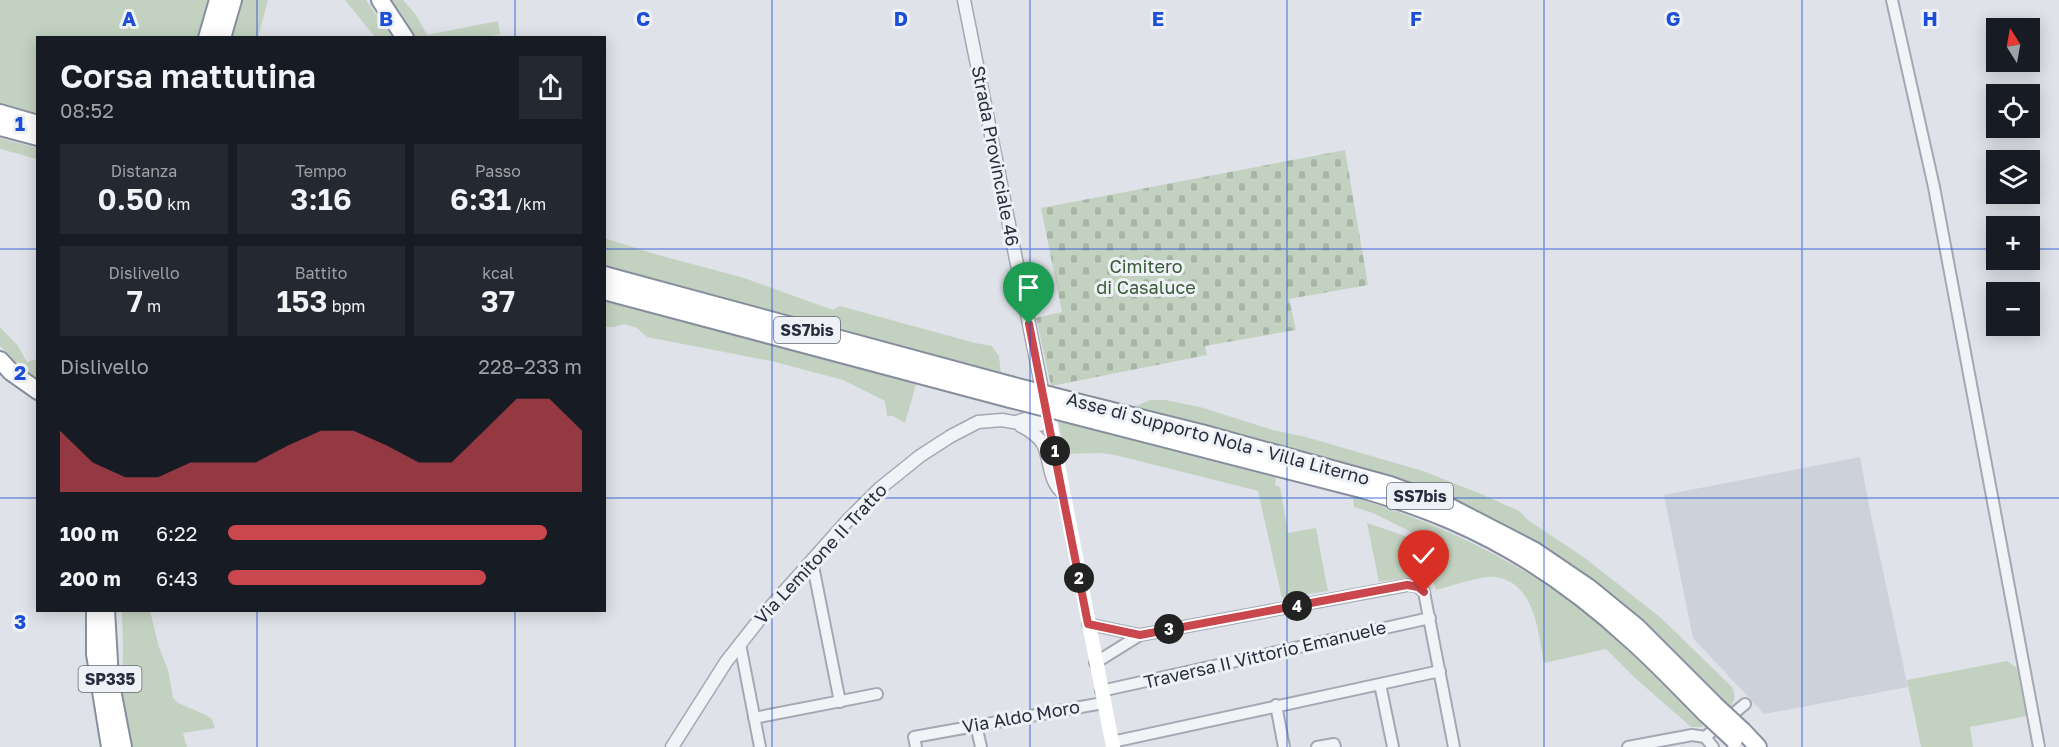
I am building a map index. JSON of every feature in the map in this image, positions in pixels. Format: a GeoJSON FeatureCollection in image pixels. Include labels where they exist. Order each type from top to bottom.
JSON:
{"type":"FeatureCollection","features":[{"type":"Feature","properties":{"kind":"highway"},"geometry":{"type":"LineString","coordinates":[[208,36],[218,0]]}},
{"type":"Feature","properties":{"kind":"highway"},"geometry":{"type":"LineString","coordinates":[[223,36],[233,0]]}},
{"type":"Feature","properties":{"kind":"highway"},"geometry":{"type":"LineString","coordinates":[[380,0],[404,36]]}},
{"type":"Feature","properties":{"kind":"highway"},"geometry":{"type":"LineString","coordinates":[[0,113],[36,123]]}},
{"type":"Feature","properties":{"kind":"highway"},"geometry":{"type":"LineString","coordinates":[[0,127],[36,136]]}},
{"type":"Feature","properties":{"kind":"highway","name":"Asse di Supporto Nola - Villa Literno"},"geometry":{"type":"LineString","coordinates":[[606,276],[1010,392]]}},
{"type":"Feature","properties":{"kind":"highway","name":"Asse di Supporto Nola - Villa Literno"},"geometry":{"type":"LineString","coordinates":[[606,291],[1071,407],[1361,489],[1453,521],[1538,568],[1581,598],[1710,709],[1739,739],[1758,747]]}},
{"type":"Feature","properties":{"kind":"highway"},"geometry":{"type":"LineString","coordinates":[[5,366],[36,389]]}},
{"type":"Feature","properties":{"kind":"highway"},"geometry":{"type":"LineString","coordinates":[[5,366],[36,402]]}},
{"type":"Feature","properties":{"kind":"highway"},"geometry":{"type":"LineString","coordinates":[[90,612],[101,648]]}},
{"type":"Feature","properties":{"kind":"highway","name":"SP335"},"geometry":{"type":"LineString","coordinates":[[95,612],[110,747]]}},
{"type":"Feature","properties":{"kind":"highway","name":"SP335"},"geometry":{"type":"LineString","coordinates":[[109,612],[101,648],[110,679],[123,747]]}},
{"type":"Feature","properties":{"kind":"main road"},"geometry":{"type":"LineString","coordinates":[[1049,418],[1112,744]]}},
{"type":"Feature","properties":{"kind":"street","name":"Strada Provinciale 46"},"geometry":{"type":"LineString","coordinates":[[964,0],[1049,418]]}},
{"type":"Feature","properties":{"kind":"street"},"geometry":{"type":"LineString","coordinates":[[1892,0],[1934,187],[2039,747]]}},
{"type":"Feature","properties":{"kind":"street"},"geometry":{"type":"LineString","coordinates":[[1015,422],[1035,411],[1040,399],[1041,383]]}},
{"type":"Feature","properties":{"kind":"street","name":"Via Lemitone II Tratto"},"geometry":{"type":"LineString","coordinates":[[672,747],[740,644],[848,520],[879,489],[920,456],[978,422],[1002,420],[1015,422],[1035,416],[1049,418]]}},
{"type":"Feature","properties":{"kind":"street"},"geometry":{"type":"LineString","coordinates":[[1015,422],[1032,432],[1043,445],[1053,479],[1063,493]]}},
{"type":"Feature","properties":{"kind":"street"},"geometry":{"type":"LineString","coordinates":[[812,561],[840,702]]}},
{"type":"Feature","properties":{"kind":"street"},"geometry":{"type":"LineString","coordinates":[[1095,663],[1140,635],[1407,585],[1418,587],[1424,592],[1430,618],[1454,747]]}},
{"type":"Feature","properties":{"kind":"street","name":"Traversa II Vittorio Emanuele"},"geometry":{"type":"LineString","coordinates":[[1102,697],[1430,618]]}},
{"type":"Feature","properties":{"kind":"street"},"geometry":{"type":"LineString","coordinates":[[1088,624],[1140,635]]}},
{"type":"Feature","properties":{"kind":"street"},"geometry":{"type":"LineString","coordinates":[[740,644],[760,747]]}},
{"type":"Feature","properties":{"kind":"street"},"geometry":{"type":"LineString","coordinates":[[1112,744],[1276,705],[1440,671]]}},
{"type":"Feature","properties":{"kind":"street"},"geometry":{"type":"LineString","coordinates":[[1380,684],[1393,747]]}},
{"type":"Feature","properties":{"kind":"street"},"geometry":{"type":"LineString","coordinates":[[754,718],[877,694]]}},
{"type":"Feature","properties":{"kind":"street","name":"Via Aldo Moro"},"geometry":{"type":"LineString","coordinates":[[916,747],[914,737],[1102,697]]}},
{"type":"Feature","properties":{"kind":"street"},"geometry":{"type":"LineString","coordinates":[[1706,737],[1745,704]]}},
{"type":"Feature","properties":{"kind":"street"},"geometry":{"type":"LineString","coordinates":[[1276,705],[1284,747]]}},
{"type":"Feature","properties":{"kind":"street"},"geometry":{"type":"LineString","coordinates":[[976,725],[981,747]]}},
{"type":"Feature","properties":{"kind":"street"},"geometry":{"type":"LineString","coordinates":[[1628,747],[1665,743],[1692,735],[1706,737],[1713,747]]}},
{"type":"Feature","properties":{"kind":"street"},"geometry":{"type":"LineString","coordinates":[[1317,747],[1334,744],[1335,747]]}},
{"type":"Feature","properties":{"kind":"shaded area"},"geometry":{"type":"Polygon","coordinates":[[[1860,457],[1908,687],[1764,714],[1693,638],[1664,495],[1860,457]]]}},
{"type":"Feature","properties":{"kind":"green space"},"geometry":{"type":"Polygon","coordinates":[[[0,0],[268,0],[258,36],[36,36],[36,114],[0,104],[0,0]]]}},
{"type":"Feature","properties":{"kind":"green space"},"geometry":{"type":"Polygon","coordinates":[[[345,0],[366,0],[391,36],[374,36],[345,0]]]}},
{"type":"Feature","properties":{"kind":"green space"},"geometry":{"type":"Polygon","coordinates":[[[389,0],[403,0],[416,15],[427,35],[498,21],[500,34],[492,36],[414,36],[389,0]]]}},
{"type":"Feature","properties":{"kind":"green space"},"geometry":{"type":"Polygon","coordinates":[[[0,138],[36,148],[36,159],[0,149],[0,138]]]}},
{"type":"Feature","properties":{"kind":"green space","name":"Cimitero di Casaluce"},"geometry":{"type":"Polygon","coordinates":[[[1345,150],[1368,285],[1289,299],[1296,330],[1205,346],[1207,355],[1051,386],[1036,318],[1062,312],[1041,208],[1345,150]]]}},
{"type":"Feature","properties":{"kind":"green space"},"geometry":{"type":"Polygon","coordinates":[[[606,239],[741,277],[833,310],[840,306],[992,346],[999,356],[1001,373],[606,266],[606,239]]]}},
{"type":"Feature","properties":{"kind":"green space"},"geometry":{"type":"Polygon","coordinates":[[[606,299],[917,381],[905,423],[893,416],[887,416],[885,401],[843,380],[771,361],[647,337],[637,328],[624,324],[606,327],[606,299]]]}},
{"type":"Feature","properties":{"kind":"green space"},"geometry":{"type":"Polygon","coordinates":[[[0,327],[18,346],[27,362],[36,359],[36,382],[18,366],[0,346],[0,327]]]}},
{"type":"Feature","properties":{"kind":"green space"},"geometry":{"type":"Polygon","coordinates":[[[1150,400],[1165,400],[1200,407],[1273,430],[1306,437],[1423,471],[1519,511],[1528,520],[1585,558],[1661,618],[1732,687],[1733,703],[1729,708],[1641,621],[1569,565],[1131,408],[1150,400]]]}},
{"type":"Feature","properties":{"kind":"green space"},"geometry":{"type":"Polygon","coordinates":[[[1058,420],[1276,477],[1275,485],[1280,487],[1288,533],[1316,528],[1328,591],[1282,598],[1258,491],[1115,455],[1065,454],[1058,420]]]}},
{"type":"Feature","properties":{"kind":"green space"},"geometry":{"type":"Polygon","coordinates":[[[1353,497],[1416,519],[1477,546],[1563,596],[1619,640],[1647,666],[1700,720],[1703,727],[1691,727],[1606,649],[1544,663],[1532,610],[1519,588],[1508,581],[1495,577],[1474,579],[1436,590],[1431,574],[1379,582],[1367,523],[1411,538],[1414,535],[1373,513],[1354,507],[1353,497]]]}},
{"type":"Feature","properties":{"kind":"green space"},"geometry":{"type":"Polygon","coordinates":[[[122,612],[150,612],[159,647],[168,670],[173,698],[178,703],[212,719],[215,728],[183,733],[187,747],[130,747],[122,691],[122,612]]]}},
{"type":"Feature","properties":{"kind":"green space"},"geometry":{"type":"Polygon","coordinates":[[[2007,661],[2017,668],[2027,716],[1970,727],[1973,747],[1921,747],[1907,680],[2007,661]]]}},
{"type":"Feature","properties":{"kind":"route"},"geometry":{"type":"LineString","coordinates":[[1029,324],[1088,624],[1140,635],[1407,585],[1418,587],[1424,592]]}}]}
